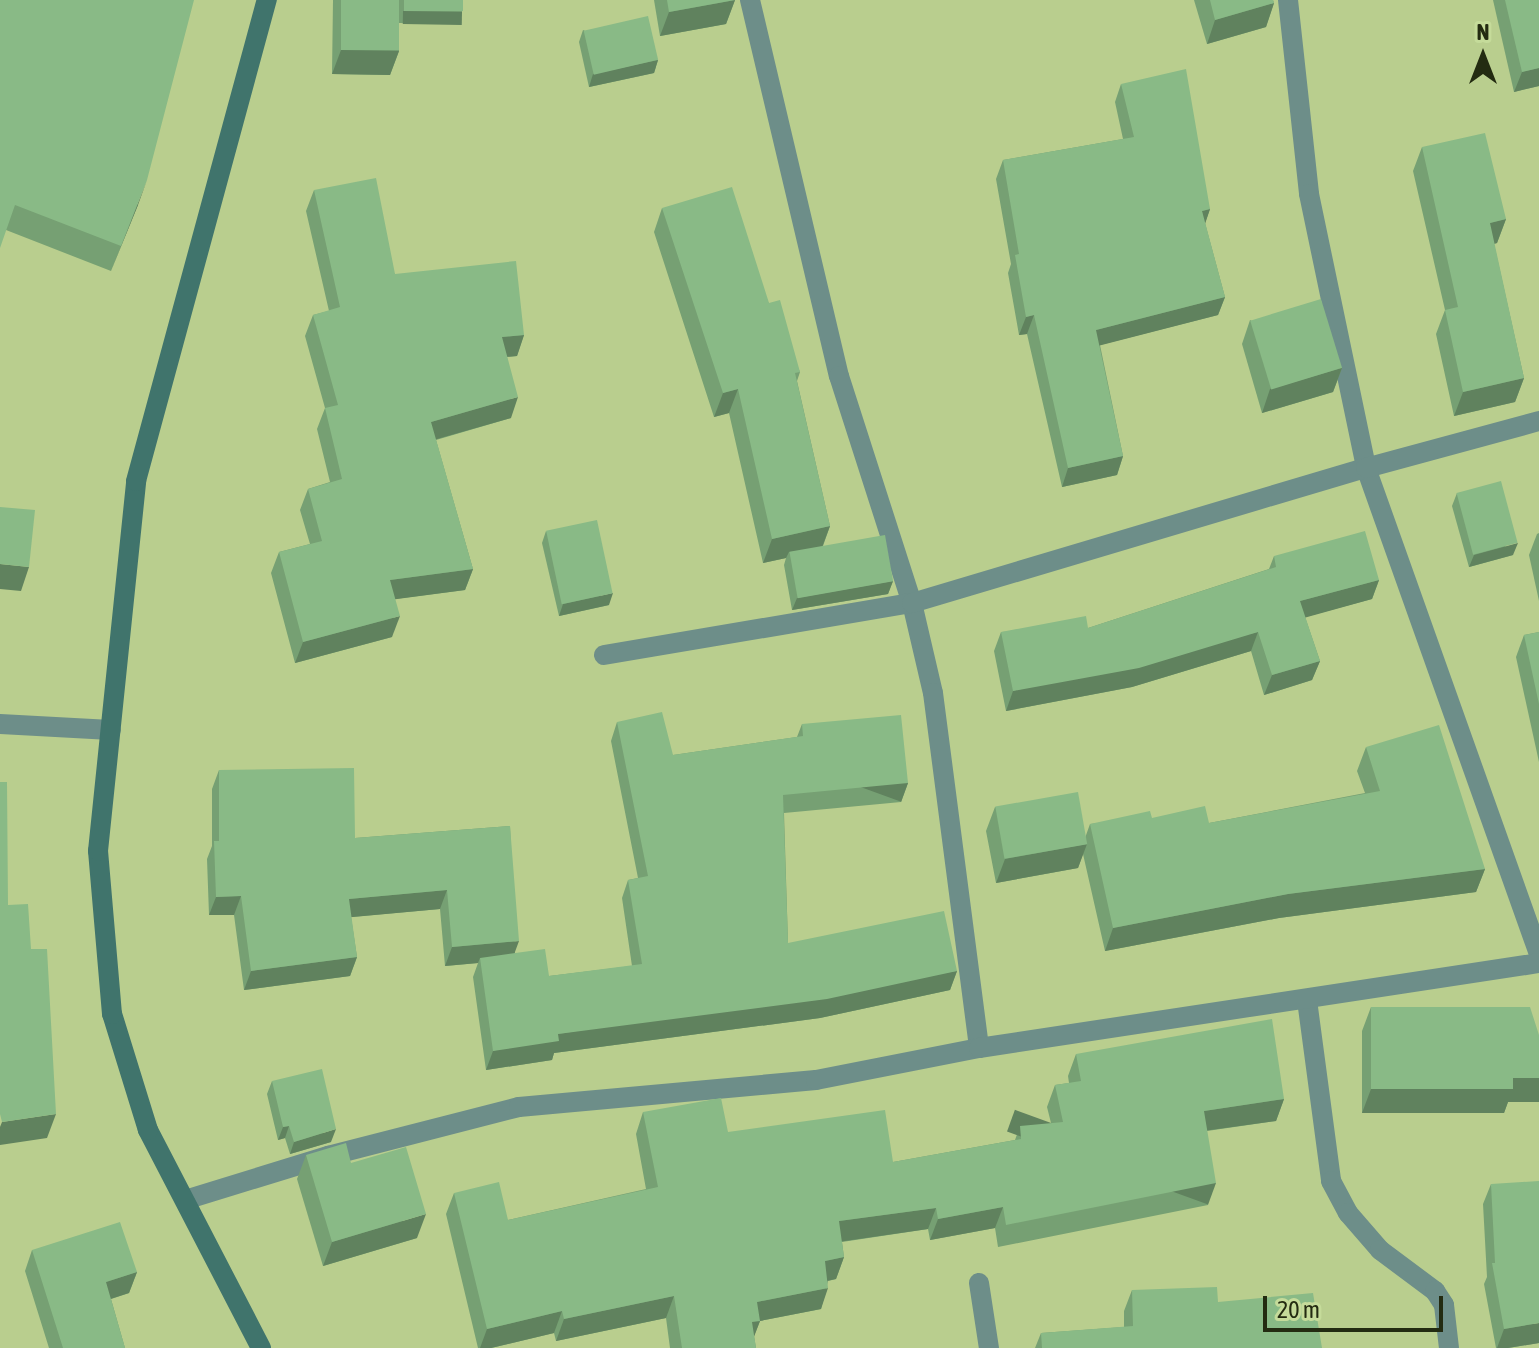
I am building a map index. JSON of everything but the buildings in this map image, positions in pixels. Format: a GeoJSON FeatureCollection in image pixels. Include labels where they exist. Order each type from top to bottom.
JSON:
{"type":"FeatureCollection","features":[{"type":"Feature","properties":{"kind":"main road"},"geometry":{"type":"LineString","coordinates":[[261,1348],[148,1130],[112,1014],[98,851],[136,481],[267,0]]}},
{"type":"Feature","properties":{"kind":"street"},"geometry":{"type":"LineString","coordinates":[[750,0],[839,376],[912,603],[933,693],[979,1048]]}},
{"type":"Feature","properties":{"kind":"street"},"geometry":{"type":"LineString","coordinates":[[1288,0],[1309,194],[1366,468],[1539,954]]}},
{"type":"Feature","properties":{"kind":"street"},"geometry":{"type":"LineString","coordinates":[[604,655],[912,603],[1366,468],[1539,421]]}},
{"type":"Feature","properties":{"kind":"street"},"geometry":{"type":"LineString","coordinates":[[0,724],[111,730]]}},
{"type":"Feature","properties":{"kind":"street"},"geometry":{"type":"LineString","coordinates":[[185,1200],[328,1156],[519,1107],[816,1080],[979,1048],[1539,963]]}},
{"type":"Feature","properties":{"kind":"street"},"geometry":{"type":"LineString","coordinates":[[1307,1000],[1331,1181],[1348,1213],[1380,1250],[1435,1291],[1444,1305],[1449,1348]]}},
{"type":"Feature","properties":{"kind":"street"},"geometry":{"type":"LineString","coordinates":[[979,1283],[989,1348]]}}]}
